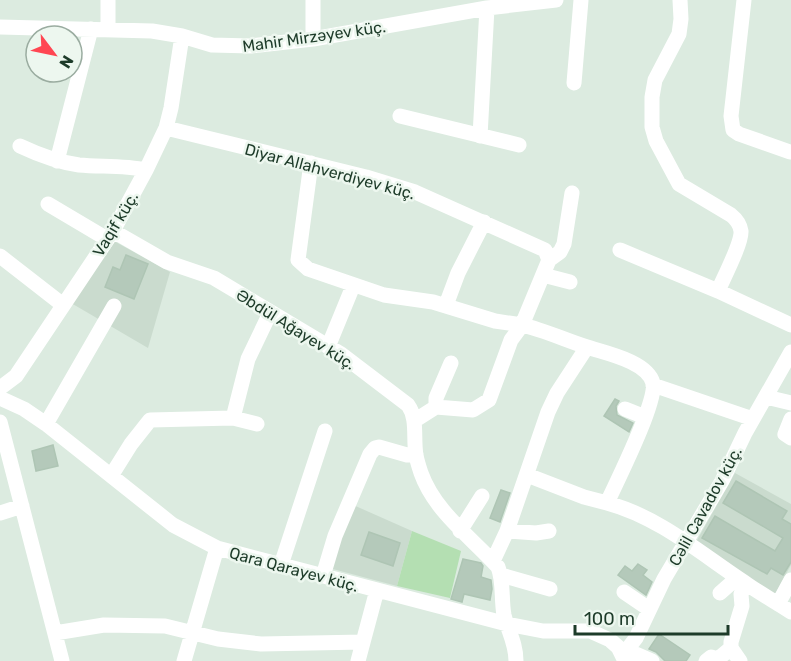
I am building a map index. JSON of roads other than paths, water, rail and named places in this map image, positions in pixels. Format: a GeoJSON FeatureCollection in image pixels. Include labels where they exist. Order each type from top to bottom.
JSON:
{"type":"FeatureCollection","features":[{"type":"Feature","properties":{"kind":"street"},"geometry":{"type":"LineString","coordinates":[[108,0],[108,30]]}},
{"type":"Feature","properties":{"kind":"street"},"geometry":{"type":"LineString","coordinates":[[313,0],[313,39]]}},
{"type":"Feature","properties":{"kind":"street","name":"Mahir Mirzəyev küç."},"geometry":{"type":"LineString","coordinates":[[0,27],[152,31],[182,36],[212,45],[231,47],[313,39],[479,6],[556,0]]}},
{"type":"Feature","properties":{"kind":"street"},"geometry":{"type":"LineString","coordinates":[[574,83],[581,0]]}},
{"type":"Feature","properties":{"kind":"street"},"geometry":{"type":"LineString","coordinates":[[680,0],[679,34],[655,80],[652,97],[652,127],[656,141],[679,184],[731,215],[737,221],[741,231],[739,241],[718,291]]}},
{"type":"Feature","properties":{"kind":"street"},"geometry":{"type":"LineString","coordinates":[[744,0],[730,116],[733,130],[790,152]]}},
{"type":"Feature","properties":{"kind":"street"},"geometry":{"type":"LineString","coordinates":[[479,6],[480,136]]}},
{"type":"Feature","properties":{"kind":"street"},"geometry":{"type":"LineString","coordinates":[[57,161],[91,29]]}},
{"type":"Feature","properties":{"kind":"street","name":"Vaqif küç."},"geometry":{"type":"LineString","coordinates":[[0,388],[16,375],[110,235],[146,171],[171,108],[182,36]]}},
{"type":"Feature","properties":{"kind":"street"},"geometry":{"type":"LineString","coordinates":[[400,116],[519,145]]}},
{"type":"Feature","properties":{"kind":"street","name":"Diyar Allahverdiyev küç."},"geometry":{"type":"LineString","coordinates":[[165,128],[311,163],[415,192],[545,250],[549,260]]}},
{"type":"Feature","properties":{"kind":"street"},"geometry":{"type":"LineString","coordinates":[[20,146],[57,161],[80,165],[130,167],[146,171]]}},
{"type":"Feature","properties":{"kind":"street"},"geometry":{"type":"LineString","coordinates":[[311,163],[298,260],[308,268],[353,286],[384,295],[446,305],[495,321],[522,325],[607,352],[630,362],[649,376],[653,385],[645,417],[607,503]]}},
{"type":"Feature","properties":{"kind":"street"},"geometry":{"type":"LineString","coordinates":[[516,661],[515,643],[504,613],[501,575],[493,561],[460,531],[426,484],[416,454],[414,421],[436,407],[473,410],[489,400],[511,340],[522,325],[549,260],[560,252],[564,244],[572,193]]}},
{"type":"Feature","properties":{"kind":"street","name":"Əbdül Ağayev küç."},"geometry":{"type":"LineString","coordinates":[[48,204],[167,262],[214,278],[341,354],[408,405],[412,410],[414,421]]}},
{"type":"Feature","properties":{"kind":"street"},"geometry":{"type":"LineString","coordinates":[[446,305],[458,273],[484,222]]}},
{"type":"Feature","properties":{"kind":"street"},"geometry":{"type":"LineString","coordinates":[[620,250],[718,291],[791,325]]}},
{"type":"Feature","properties":{"kind":"street"},"geometry":{"type":"LineString","coordinates":[[0,256],[63,305]]}},
{"type":"Feature","properties":{"kind":"street"},"geometry":{"type":"LineString","coordinates":[[543,275],[570,282]]}},
{"type":"Feature","properties":{"kind":"street"},"geometry":{"type":"LineString","coordinates":[[328,347],[353,286]]}},
{"type":"Feature","properties":{"kind":"street"},"geometry":{"type":"LineString","coordinates":[[46,424],[114,306]]}},
{"type":"Feature","properties":{"kind":"street"},"geometry":{"type":"LineString","coordinates":[[233,418],[248,359],[270,313]]}},
{"type":"Feature","properties":{"kind":"street"},"geometry":{"type":"LineString","coordinates":[[493,561],[507,531],[548,412],[557,393],[587,347]]}},
{"type":"Feature","properties":{"kind":"street","name":"Cəlil Cavadov küç."},"geometry":{"type":"LineString","coordinates":[[624,658],[791,352]]}},
{"type":"Feature","properties":{"kind":"street"},"geometry":{"type":"LineString","coordinates":[[436,407],[436,398],[451,363]]}},
{"type":"Feature","properties":{"kind":"street"},"geometry":{"type":"LineString","coordinates":[[653,385],[753,419]]}},
{"type":"Feature","properties":{"kind":"street"},"geometry":{"type":"LineString","coordinates":[[766,397],[791,403]]}},
{"type":"Feature","properties":{"kind":"street","name":"Qara Qarayev küç."},"geometry":{"type":"LineString","coordinates":[[0,399],[24,409],[46,424],[173,525],[217,548],[507,624],[543,631],[590,631],[610,640],[624,658]]}},
{"type":"Feature","properties":{"kind":"street"},"geometry":{"type":"LineString","coordinates":[[625,409],[645,417]]}},
{"type":"Feature","properties":{"kind":"street"},"geometry":{"type":"LineString","coordinates":[[111,476],[131,444],[150,420],[233,418],[257,424]]}},
{"type":"Feature","properties":{"kind":"street"},"geometry":{"type":"LineString","coordinates":[[791,419],[785,434],[791,438]]}},
{"type":"Feature","properties":{"kind":"street"},"geometry":{"type":"LineString","coordinates":[[0,422],[62,661]]}},
{"type":"Feature","properties":{"kind":"street"},"geometry":{"type":"LineString","coordinates":[[281,565],[325,431]]}},
{"type":"Feature","properties":{"kind":"street"},"geometry":{"type":"LineString","coordinates":[[323,576],[339,526],[370,454],[379,447],[407,455],[416,454]]}},
{"type":"Feature","properties":{"kind":"street"},"geometry":{"type":"LineString","coordinates":[[527,475],[646,517],[686,541],[785,608],[791,580]]}},
{"type":"Feature","properties":{"kind":"street"},"geometry":{"type":"LineString","coordinates":[[460,531],[482,496]]}},
{"type":"Feature","properties":{"kind":"street"},"geometry":{"type":"LineString","coordinates":[[0,513],[22,506]]}},
{"type":"Feature","properties":{"kind":"street"},"geometry":{"type":"LineString","coordinates":[[507,531],[536,533],[549,531]]}},
{"type":"Feature","properties":{"kind":"street"},"geometry":{"type":"LineString","coordinates":[[184,661],[217,548]]}},
{"type":"Feature","properties":{"kind":"street"},"geometry":{"type":"LineString","coordinates":[[501,575],[550,589]]}},
{"type":"Feature","properties":{"kind":"street"},"geometry":{"type":"LineString","coordinates":[[720,593],[742,581]]}},
{"type":"Feature","properties":{"kind":"street"},"geometry":{"type":"LineString","coordinates":[[706,661],[711,657],[718,659],[735,655],[742,606],[742,581]]}},
{"type":"Feature","properties":{"kind":"street"},"geometry":{"type":"LineString","coordinates":[[358,661],[376,590]]}},
{"type":"Feature","properties":{"kind":"street"},"geometry":{"type":"LineString","coordinates":[[624,592],[649,609]]}},
{"type":"Feature","properties":{"kind":"street"},"geometry":{"type":"LineString","coordinates":[[55,633],[104,625],[165,626],[218,639],[261,645],[363,642]]}},
{"type":"Feature","properties":{"kind":"street"},"geometry":{"type":"LineString","coordinates":[[624,658],[636,654],[652,661]]}}]}
